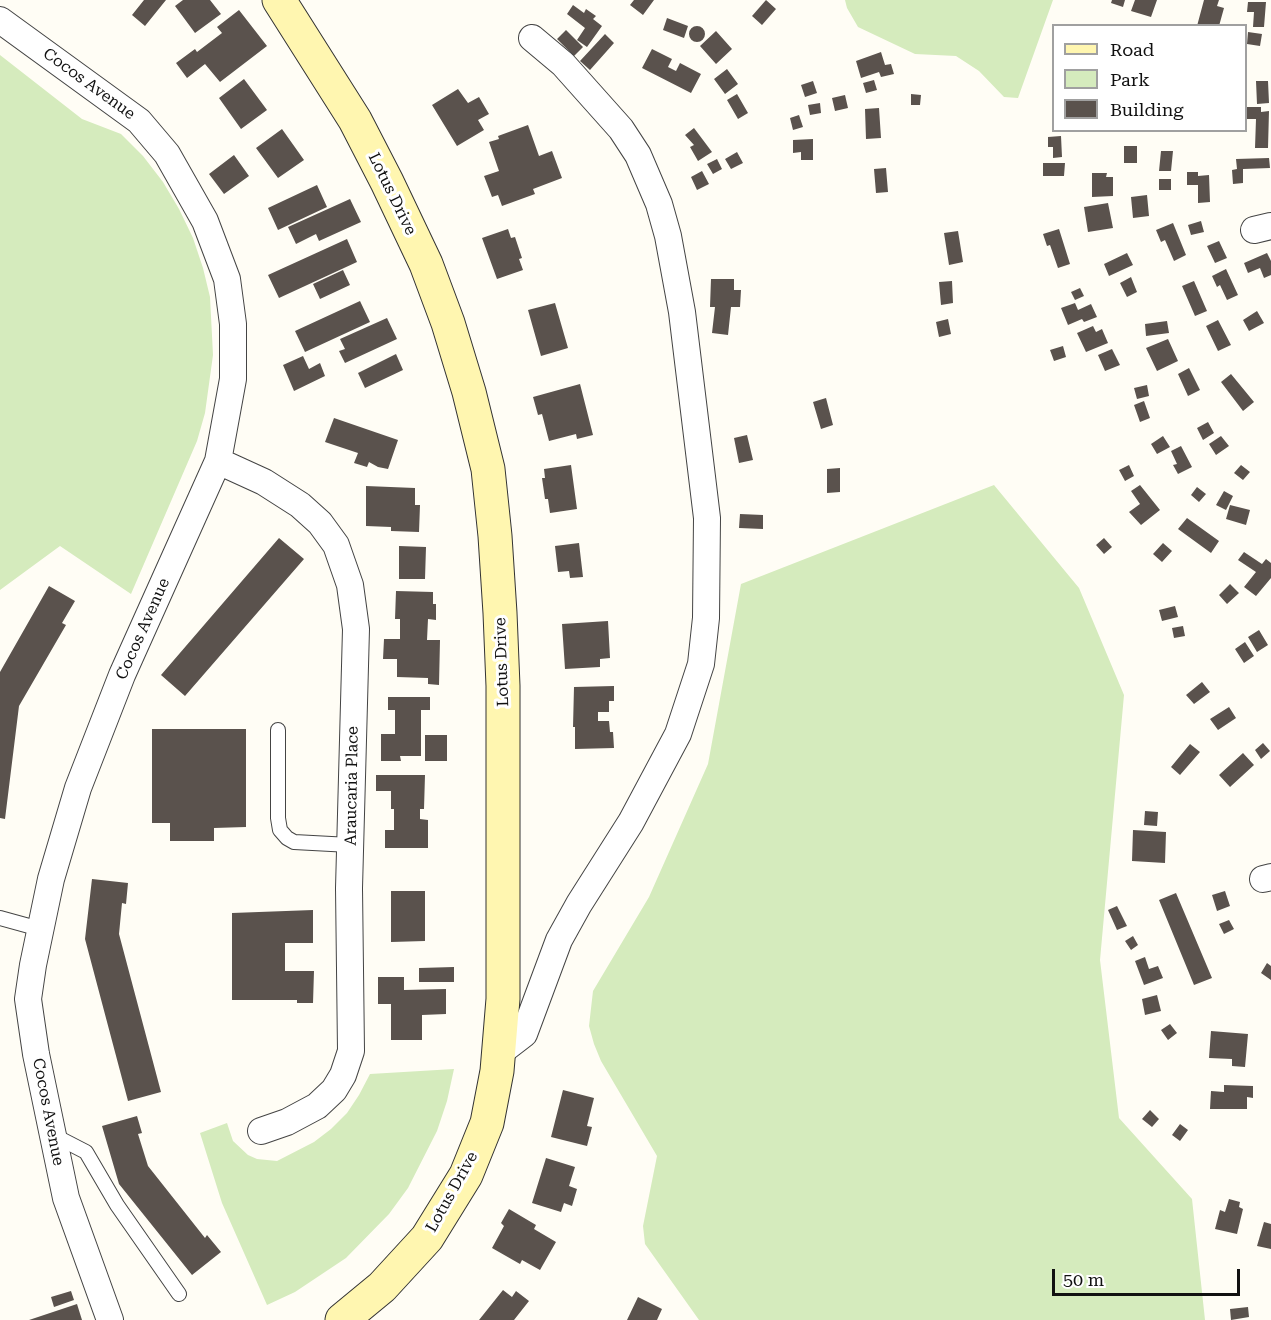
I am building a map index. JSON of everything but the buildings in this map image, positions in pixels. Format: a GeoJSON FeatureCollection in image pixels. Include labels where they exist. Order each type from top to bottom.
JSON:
{"type":"FeatureCollection","features":[{"type":"Feature","properties":{"kind":"street","name":"Lotus Drive"},"geometry":{"type":"LineString","coordinates":[[279,0],[355,120],[387,182],[426,264],[454,342],[488,469],[495,536],[503,686],[503,999],[498,1054],[487,1123],[466,1175],[427,1238],[382,1287],[342,1320]]}},
{"type":"Feature","properties":{"kind":"street","name":"Cocos Avenue"},"geometry":{"type":"LineString","coordinates":[[0,20],[139,121],[167,154],[205,221],[227,279],[233,324],[233,379],[218,461],[122,675],[78,788],[51,879],[28,999],[36,1054],[66,1198],[110,1320]]}},
{"type":"Feature","properties":{"kind":"street"},"geometry":{"type":"LineString","coordinates":[[498,1054],[524,1034],[559,940],[631,822],[678,734],[701,664],[706,618],[707,518],[682,312],[668,236],[659,204],[638,155],[621,129],[563,64],[531,38]]}},
{"type":"Feature","properties":{"kind":"street","name":"Araucaria Place"},"geometry":{"type":"LineString","coordinates":[[218,461],[264,482],[300,505],[320,523],[336,545],[340,555],[350,585],[356,628],[350,845],[351,1051],[339,1083],[317,1106],[286,1122],[261,1131]]}},
{"type":"Feature","properties":{"kind":"lane"},"geometry":{"type":"LineString","coordinates":[[278,730],[280,830],[294,842],[350,845]]}},
{"type":"Feature","properties":{"kind":"lane"},"geometry":{"type":"LineString","coordinates":[[0,918],[40,929]]}},
{"type":"Feature","properties":{"kind":"lane"},"geometry":{"type":"LineString","coordinates":[[52,1135],[86,1152],[117,1205],[179,1294]]}},
{"type":"Feature","properties":{"kind":"green space"},"geometry":{"type":"Polygon","coordinates":[[[845,0],[1053,0],[1018,98],[1004,97],[979,71],[956,56],[915,54],[858,27],[845,0]]]}},
{"type":"Feature","properties":{"kind":"green space"},"geometry":{"type":"Polygon","coordinates":[[[0,55],[82,119],[121,134],[143,156],[163,182],[179,209],[193,238],[203,268],[210,297],[213,355],[205,413],[197,441],[131,594],[60,546],[0,590],[0,55]]]}},
{"type":"Feature","properties":{"kind":"green space"},"geometry":{"type":"Polygon","coordinates":[[[994,485],[1079,588],[1124,695],[1100,960],[1119,1118],[1192,1199],[1205,1320],[699,1320],[645,1244],[643,1226],[657,1156],[601,1061],[594,1044],[589,1026],[593,991],[649,897],[708,764],[741,584],[994,485]]]}},
{"type":"Feature","properties":{"kind":"green space"},"geometry":{"type":"Polygon","coordinates":[[[454,1069],[437,1131],[408,1188],[389,1214],[346,1258],[295,1292],[267,1305],[222,1203],[200,1133],[227,1123],[233,1141],[248,1155],[257,1159],[277,1161],[314,1142],[331,1129],[347,1113],[370,1074],[454,1069]]]}}]}
